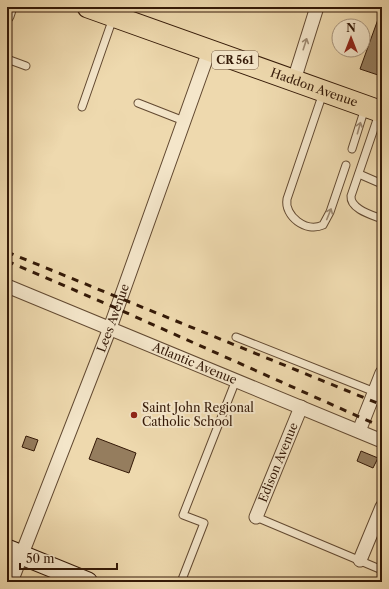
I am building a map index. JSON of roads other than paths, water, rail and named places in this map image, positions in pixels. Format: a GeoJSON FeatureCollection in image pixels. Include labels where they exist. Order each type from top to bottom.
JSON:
{"type":"FeatureCollection","features":[{"type":"Feature","properties":{"kind":"main road","name":"Haddon Avenue"},"geometry":{"type":"LineString","coordinates":[[99,10],[209,51],[376,110]]}},
{"type":"Feature","properties":{"kind":"street"},"geometry":{"type":"LineString","coordinates":[[7,16],[10,7]]}},
{"type":"Feature","properties":{"kind":"street"},"geometry":{"type":"LineString","coordinates":[[294,80],[317,7]]}},
{"type":"Feature","properties":{"kind":"street","name":"Lees Avenue"},"geometry":{"type":"LineString","coordinates":[[11,582],[14,552],[110,328],[209,51]]}},
{"type":"Feature","properties":{"kind":"street","name":"Atlantic Avenue"},"geometry":{"type":"LineString","coordinates":[[7,286],[382,440]]}},
{"type":"Feature","properties":{"kind":"street"},"geometry":{"type":"LineString","coordinates":[[360,431],[380,382]]}},
{"type":"Feature","properties":{"kind":"street","name":"Edison Avenue"},"geometry":{"type":"LineString","coordinates":[[256,517],[301,407]]}},
{"type":"Feature","properties":{"kind":"street"},"geometry":{"type":"LineString","coordinates":[[360,560],[382,507]]}},
{"type":"Feature","properties":{"kind":"street"},"geometry":{"type":"LineString","coordinates":[[14,552],[88,582]]}},
{"type":"Feature","properties":{"kind":"lane"},"geometry":{"type":"LineString","coordinates":[[82,107],[99,10]]}},
{"type":"Feature","properties":{"kind":"lane"},"geometry":{"type":"LineString","coordinates":[[7,59],[26,66]]}},
{"type":"Feature","properties":{"kind":"lane"},"geometry":{"type":"LineString","coordinates":[[324,91],[287,199],[286,205],[288,212],[293,218],[304,225],[313,228],[323,225],[330,212],[346,165]]}},
{"type":"Feature","properties":{"kind":"lane"},"geometry":{"type":"LineString","coordinates":[[138,103],[184,121]]}},
{"type":"Feature","properties":{"kind":"lane"},"geometry":{"type":"LineString","coordinates":[[352,149],[376,110]]}},
{"type":"Feature","properties":{"kind":"lane"},"geometry":{"type":"LineString","coordinates":[[376,110],[359,174],[351,196],[351,203],[369,215],[382,219]]}},
{"type":"Feature","properties":{"kind":"lane"},"geometry":{"type":"LineString","coordinates":[[359,174],[382,184]]}},
{"type":"Feature","properties":{"kind":"lane"},"geometry":{"type":"LineString","coordinates":[[236,337],[380,382]]}},
{"type":"Feature","properties":{"kind":"lane"},"geometry":{"type":"LineString","coordinates":[[181,582],[204,523],[183,515],[236,380]]}},
{"type":"Feature","properties":{"kind":"lane"},"geometry":{"type":"LineString","coordinates":[[256,517],[382,570]]}},
{"type":"Feature","properties":{"kind":"railway"},"geometry":{"type":"LineString","coordinates":[[7,252],[382,405]]}},
{"type":"Feature","properties":{"kind":"railway"},"geometry":{"type":"LineString","coordinates":[[7,261],[382,427]]}},
{"type":"Feature","properties":{"kind":"place","name":"Saint John Regional Catholic School"},"geometry":{"type":"Point","coordinates":[134,415]}}]}
